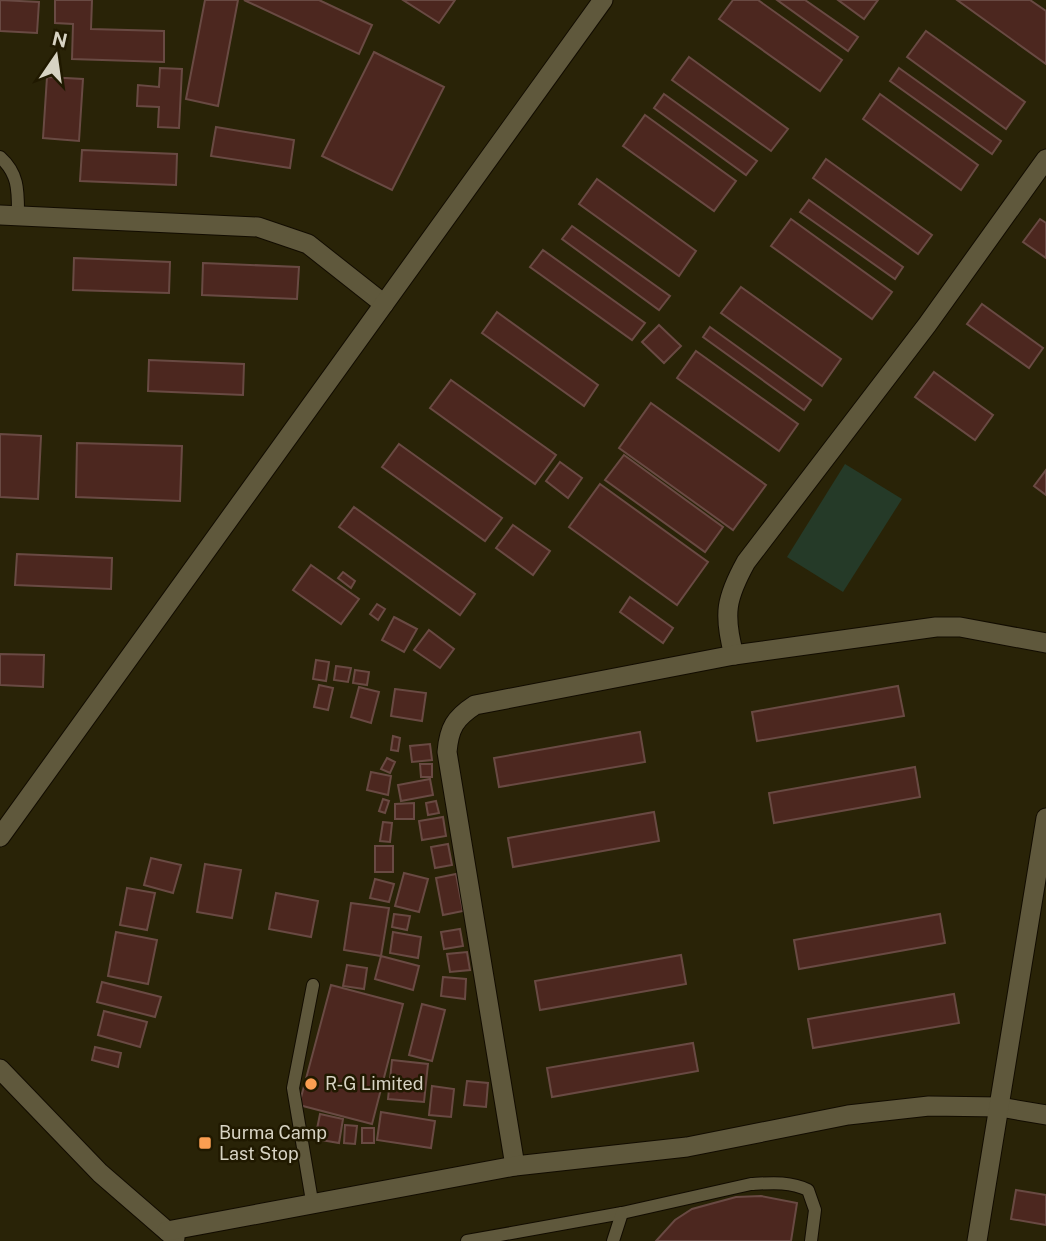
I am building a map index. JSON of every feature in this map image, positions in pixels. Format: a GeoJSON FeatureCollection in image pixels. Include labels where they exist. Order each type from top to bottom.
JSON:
{"type":"FeatureCollection","features":[{"type":"Feature","properties":{"kind":"street"},"geometry":{"type":"LineString","coordinates":[[0,837],[603,0]]}},
{"type":"Feature","properties":{"kind":"street"},"geometry":{"type":"LineString","coordinates":[[734,655],[726,624],[730,592],[746,562],[927,325],[1046,159]]}},
{"type":"Feature","properties":{"kind":"street"},"geometry":{"type":"LineString","coordinates":[[9,215],[258,227],[308,244],[384,304]]}},
{"type":"Feature","properties":{"kind":"street"},"geometry":{"type":"LineString","coordinates":[[515,1166],[447,752],[449,733],[457,717],[475,705],[734,655],[936,627],[960,627],[1046,643]]}},
{"type":"Feature","properties":{"kind":"street"},"geometry":{"type":"LineString","coordinates":[[977,1241],[1046,818]]}},
{"type":"Feature","properties":{"kind":"street"},"geometry":{"type":"LineString","coordinates":[[0,1069],[100,1173],[173,1236],[312,1202],[515,1166],[687,1147],[848,1115],[929,1107],[1000,1107],[1046,1115]]}},
{"type":"Feature","properties":{"kind":"lane"},"geometry":{"type":"LineString","coordinates":[[0,157],[14,171],[9,215]]}},
{"type":"Feature","properties":{"kind":"lane"},"geometry":{"type":"LineString","coordinates":[[312,1202],[293,1088],[313,985]]}},
{"type":"Feature","properties":{"kind":"lane"},"geometry":{"type":"LineString","coordinates":[[467,1241],[622,1213],[751,1184],[785,1183],[799,1186],[813,1198],[815,1210],[811,1241]]}},
{"type":"Feature","properties":{"kind":"lane"},"geometry":{"type":"LineString","coordinates":[[613,1241],[622,1213]]}},
{"type":"Feature","properties":{"kind":"green space"},"geometry":{"type":"Polygon","coordinates":[[[845,464],[902,499],[843,592],[787,557],[845,464]]]}},
{"type":"Feature","properties":{"kind":"building"},"geometry":{"type":"Polygon","coordinates":[[[0,0],[39,2],[37,33],[0,31],[0,0]]]}},
{"type":"Feature","properties":{"kind":"building"},"geometry":{"type":"Polygon","coordinates":[[[55,0],[92,0],[91,29],[164,31],[164,62],[72,59],[73,24],[55,23],[55,0]]]}},
{"type":"Feature","properties":{"kind":"building"},"geometry":{"type":"Polygon","coordinates":[[[205,0],[238,0],[218,106],[186,99],[205,0]]]}},
{"type":"Feature","properties":{"kind":"building"},"geometry":{"type":"Polygon","coordinates":[[[244,0],[319,0],[372,25],[359,54],[244,0]]]}},
{"type":"Feature","properties":{"kind":"building"},"geometry":{"type":"Polygon","coordinates":[[[403,0],[455,0],[439,23],[403,0]]]}},
{"type":"Feature","properties":{"kind":"building"},"geometry":{"type":"Polygon","coordinates":[[[733,0],[758,0],[842,60],[820,91],[719,19],[733,0]]]}},
{"type":"Feature","properties":{"kind":"building"},"geometry":{"type":"Polygon","coordinates":[[[777,0],[805,0],[858,37],[848,51],[777,0]]]}},
{"type":"Feature","properties":{"kind":"building"},"geometry":{"type":"Polygon","coordinates":[[[838,0],[878,0],[864,19],[838,0]]]}},
{"type":"Feature","properties":{"kind":"building"},"geometry":{"type":"Polygon","coordinates":[[[957,0],[1030,0],[1046,11],[1046,64],[957,0]]]}},
{"type":"Feature","properties":{"kind":"building"},"geometry":{"type":"Polygon","coordinates":[[[926,31],[1025,102],[1006,129],[907,57],[926,31]]]}},
{"type":"Feature","properties":{"kind":"building"},"geometry":{"type":"Polygon","coordinates":[[[374,52],[444,87],[392,190],[322,156],[374,52]]]}},
{"type":"Feature","properties":{"kind":"building"},"geometry":{"type":"Polygon","coordinates":[[[689,57],[788,129],[771,151],[672,80],[689,57]]]}},
{"type":"Feature","properties":{"kind":"building"},"geometry":{"type":"Polygon","coordinates":[[[160,68],[182,69],[179,128],[158,127],[159,107],[137,106],[138,85],[159,87],[160,68]]]}},
{"type":"Feature","properties":{"kind":"building"},"geometry":{"type":"Polygon","coordinates":[[[899,68],[1001,141],[992,154],[890,81],[899,68]]]}},
{"type":"Feature","properties":{"kind":"building"},"geometry":{"type":"Polygon","coordinates":[[[47,77],[83,79],[79,141],[43,138],[47,77]]]}},
{"type":"Feature","properties":{"kind":"building"},"geometry":{"type":"Polygon","coordinates":[[[664,94],[757,161],[746,175],[654,108],[664,94]]]}},
{"type":"Feature","properties":{"kind":"building"},"geometry":{"type":"Polygon","coordinates":[[[880,94],[978,165],[961,190],[863,119],[880,94]]]}},
{"type":"Feature","properties":{"kind":"building"},"geometry":{"type":"Polygon","coordinates":[[[645,115],[736,181],[714,211],[623,146],[645,115]]]}},
{"type":"Feature","properties":{"kind":"building"},"geometry":{"type":"Polygon","coordinates":[[[216,127],[294,140],[290,168],[211,156],[216,127]]]}},
{"type":"Feature","properties":{"kind":"building"},"geometry":{"type":"Polygon","coordinates":[[[82,150],[177,154],[176,185],[80,181],[82,150]]]}},
{"type":"Feature","properties":{"kind":"building"},"geometry":{"type":"Polygon","coordinates":[[[826,159],[932,235],[918,254],[813,178],[826,159]]]}},
{"type":"Feature","properties":{"kind":"building"},"geometry":{"type":"Polygon","coordinates":[[[597,179],[696,251],[679,276],[579,204],[597,179]]]}},
{"type":"Feature","properties":{"kind":"building"},"geometry":{"type":"Polygon","coordinates":[[[809,200],[903,267],[895,279],[800,212],[809,200]]]}},
{"type":"Feature","properties":{"kind":"building"},"geometry":{"type":"Polygon","coordinates":[[[791,219],[892,292],[872,319],[771,246],[791,219]]]}},
{"type":"Feature","properties":{"kind":"building"},"geometry":{"type":"Polygon","coordinates":[[[1040,219],[1046,223],[1046,258],[1023,242],[1040,219]]]}},
{"type":"Feature","properties":{"kind":"building"},"geometry":{"type":"Polygon","coordinates":[[[572,226],[670,296],[659,310],[562,239],[572,226]]]}},
{"type":"Feature","properties":{"kind":"building"},"geometry":{"type":"Polygon","coordinates":[[[543,250],[645,323],[632,340],[530,267],[543,250]]]}},
{"type":"Feature","properties":{"kind":"building"},"geometry":{"type":"Polygon","coordinates":[[[74,258],[170,262],[169,293],[73,290],[74,258]]]}},
{"type":"Feature","properties":{"kind":"building"},"geometry":{"type":"Polygon","coordinates":[[[203,263],[299,267],[297,299],[202,295],[203,263]]]}},
{"type":"Feature","properties":{"kind":"building"},"geometry":{"type":"Polygon","coordinates":[[[741,287],[841,359],[822,386],[721,313],[741,287]]]}},
{"type":"Feature","properties":{"kind":"building"},"geometry":{"type":"Polygon","coordinates":[[[982,304],[1043,348],[1029,368],[967,324],[982,304]]]}},
{"type":"Feature","properties":{"kind":"building"},"geometry":{"type":"Polygon","coordinates":[[[497,312],[598,385],[584,406],[482,333],[497,312]]]}},
{"type":"Feature","properties":{"kind":"building"},"geometry":{"type":"Polygon","coordinates":[[[659,325],[681,346],[664,363],[642,342],[659,325]]]}},
{"type":"Feature","properties":{"kind":"building"},"geometry":{"type":"Polygon","coordinates":[[[710,327],[811,400],[804,410],[703,337],[710,327]]]}},
{"type":"Feature","properties":{"kind":"building"},"geometry":{"type":"Polygon","coordinates":[[[696,351],[798,424],[779,451],[677,378],[696,351]]]}},
{"type":"Feature","properties":{"kind":"building"},"geometry":{"type":"Polygon","coordinates":[[[149,360],[244,364],[243,395],[148,391],[149,360]]]}},
{"type":"Feature","properties":{"kind":"building"},"geometry":{"type":"Polygon","coordinates":[[[934,372],[993,415],[975,440],[915,397],[934,372]]]}},
{"type":"Feature","properties":{"kind":"building"},"geometry":{"type":"Polygon","coordinates":[[[451,380],[556,455],[535,484],[430,408],[451,380]]]}},
{"type":"Feature","properties":{"kind":"building"},"geometry":{"type":"Polygon","coordinates":[[[651,403],[766,485],[733,530],[619,448],[651,403]]]}},
{"type":"Feature","properties":{"kind":"building"},"geometry":{"type":"Polygon","coordinates":[[[0,434],[41,436],[38,499],[0,497],[0,434]]]}},
{"type":"Feature","properties":{"kind":"building"},"geometry":{"type":"Polygon","coordinates":[[[77,443],[182,446],[180,501],[76,497],[77,443]]]}},
{"type":"Feature","properties":{"kind":"building"},"geometry":{"type":"Polygon","coordinates":[[[399,444],[502,518],[485,541],[382,467],[399,444]]]}},
{"type":"Feature","properties":{"kind":"building"},"geometry":{"type":"Polygon","coordinates":[[[624,455],[723,527],[705,552],[605,480],[624,455]]]}},
{"type":"Feature","properties":{"kind":"building"},"geometry":{"type":"Polygon","coordinates":[[[560,462],[582,478],[568,498],[546,481],[560,462]]]}},
{"type":"Feature","properties":{"kind":"building"},"geometry":{"type":"Polygon","coordinates":[[[1046,470],[1046,495],[1034,486],[1046,470]]]}},
{"type":"Feature","properties":{"kind":"building"},"geometry":{"type":"Polygon","coordinates":[[[600,484],[708,562],[677,605],[569,527],[600,484]]]}},
{"type":"Feature","properties":{"kind":"building"},"geometry":{"type":"Polygon","coordinates":[[[354,507],[475,594],[460,615],[339,527],[354,507]]]}},
{"type":"Feature","properties":{"kind":"building"},"geometry":{"type":"Polygon","coordinates":[[[513,525],[550,551],[533,575],[496,548],[513,525]]]}},
{"type":"Feature","properties":{"kind":"building"},"geometry":{"type":"Polygon","coordinates":[[[17,554],[112,558],[111,589],[15,585],[17,554]]]}},
{"type":"Feature","properties":{"kind":"building"},"geometry":{"type":"Polygon","coordinates":[[[311,565],[359,599],[341,624],[293,590],[311,565]]]}},
{"type":"Feature","properties":{"kind":"building"},"geometry":{"type":"Polygon","coordinates":[[[343,572],[355,581],[351,588],[338,578],[343,572]]]}},
{"type":"Feature","properties":{"kind":"building"},"geometry":{"type":"Polygon","coordinates":[[[630,597],[673,628],[663,643],[620,612],[630,597]]]}},
{"type":"Feature","properties":{"kind":"building"},"geometry":{"type":"Polygon","coordinates":[[[377,604],[385,609],[378,620],[370,614],[377,604]]]}},
{"type":"Feature","properties":{"kind":"building"},"geometry":{"type":"Polygon","coordinates":[[[394,617],[417,629],[404,652],[382,640],[394,617]]]}},
{"type":"Feature","properties":{"kind":"building"},"geometry":{"type":"Polygon","coordinates":[[[429,630],[454,649],[440,668],[414,650],[429,630]]]}},
{"type":"Feature","properties":{"kind":"building"},"geometry":{"type":"Polygon","coordinates":[[[0,654],[44,655],[43,687],[0,685],[0,654]]]}},
{"type":"Feature","properties":{"kind":"building"},"geometry":{"type":"Polygon","coordinates":[[[316,660],[329,662],[326,681],[313,679],[316,660]]]}},
{"type":"Feature","properties":{"kind":"building"},"geometry":{"type":"Polygon","coordinates":[[[336,666],[351,668],[348,682],[334,680],[336,666]]]}},
{"type":"Feature","properties":{"kind":"building"},"geometry":{"type":"Polygon","coordinates":[[[355,670],[369,672],[367,685],[353,683],[355,670]]]}},
{"type":"Feature","properties":{"kind":"building"},"geometry":{"type":"Polygon","coordinates":[[[319,685],[333,688],[328,710],[314,707],[319,685]]]}},
{"type":"Feature","properties":{"kind":"building"},"geometry":{"type":"Polygon","coordinates":[[[898,686],[904,716],[757,741],[752,712],[898,686]]]}},
{"type":"Feature","properties":{"kind":"building"},"geometry":{"type":"Polygon","coordinates":[[[359,687],[379,692],[371,723],[351,717],[359,687]]]}},
{"type":"Feature","properties":{"kind":"building"},"geometry":{"type":"Polygon","coordinates":[[[395,689],[426,693],[422,721],[391,716],[395,689]]]}},
{"type":"Feature","properties":{"kind":"building"},"geometry":{"type":"Polygon","coordinates":[[[640,732],[645,762],[499,787],[494,758],[640,732]]]}},
{"type":"Feature","properties":{"kind":"building"},"geometry":{"type":"Polygon","coordinates":[[[393,736],[400,738],[398,751],[391,750],[393,736]]]}},
{"type":"Feature","properties":{"kind":"building"},"geometry":{"type":"Polygon","coordinates":[[[430,744],[432,760],[412,762],[410,746],[430,744]]]}},
{"type":"Feature","properties":{"kind":"building"},"geometry":{"type":"Polygon","coordinates":[[[387,758],[395,762],[390,773],[381,769],[387,758]]]}},
{"type":"Feature","properties":{"kind":"building"},"geometry":{"type":"Polygon","coordinates":[[[420,764],[432,764],[432,777],[421,777],[420,764]]]}},
{"type":"Feature","properties":{"kind":"building"},"geometry":{"type":"Polygon","coordinates":[[[915,767],[920,797],[774,823],[769,793],[915,767]]]}},
{"type":"Feature","properties":{"kind":"building"},"geometry":{"type":"Polygon","coordinates":[[[371,772],[391,776],[388,795],[367,790],[371,772]]]}},
{"type":"Feature","properties":{"kind":"building"},"geometry":{"type":"Polygon","coordinates":[[[430,779],[433,795],[401,801],[398,785],[430,779]]]}},
{"type":"Feature","properties":{"kind":"building"},"geometry":{"type":"Polygon","coordinates":[[[383,799],[389,801],[385,813],[379,811],[383,799]]]}},
{"type":"Feature","properties":{"kind":"building"},"geometry":{"type":"Polygon","coordinates":[[[436,801],[439,813],[428,815],[426,803],[436,801]]]}},
{"type":"Feature","properties":{"kind":"building"},"geometry":{"type":"Polygon","coordinates":[[[414,803],[414,819],[395,819],[395,804],[414,803]]]}},
{"type":"Feature","properties":{"kind":"building"},"geometry":{"type":"Polygon","coordinates":[[[654,812],[659,841],[513,867],[508,838],[654,812]]]}},
{"type":"Feature","properties":{"kind":"building"},"geometry":{"type":"Polygon","coordinates":[[[443,817],[446,836],[422,840],[419,821],[443,817]]]}},
{"type":"Feature","properties":{"kind":"building"},"geometry":{"type":"Polygon","coordinates":[[[383,822],[392,823],[390,842],[380,841],[383,822]]]}},
{"type":"Feature","properties":{"kind":"building"},"geometry":{"type":"Polygon","coordinates":[[[448,844],[452,865],[435,868],[431,847],[448,844]]]}},
{"type":"Feature","properties":{"kind":"building"},"geometry":{"type":"Polygon","coordinates":[[[375,846],[393,846],[393,872],[375,872],[375,846]]]}},
{"type":"Feature","properties":{"kind":"building"},"geometry":{"type":"Polygon","coordinates":[[[151,858],[181,865],[173,893],[144,885],[151,858]]]}},
{"type":"Feature","properties":{"kind":"building"},"geometry":{"type":"Polygon","coordinates":[[[205,864],[241,870],[232,918],[197,912],[205,864]]]}},
{"type":"Feature","properties":{"kind":"building"},"geometry":{"type":"Polygon","coordinates":[[[404,873],[428,879],[419,912],[395,906],[404,873]]]}},
{"type":"Feature","properties":{"kind":"building"},"geometry":{"type":"Polygon","coordinates":[[[456,874],[463,911],[443,915],[436,878],[456,874]]]}},
{"type":"Feature","properties":{"kind":"building"},"geometry":{"type":"Polygon","coordinates":[[[375,879],[394,884],[389,902],[370,898],[375,879]]]}},
{"type":"Feature","properties":{"kind":"building"},"geometry":{"type":"Polygon","coordinates":[[[127,888],[155,893],[147,930],[120,925],[127,888]]]}},
{"type":"Feature","properties":{"kind":"building"},"geometry":{"type":"Polygon","coordinates":[[[276,893],[318,901],[311,937],[269,929],[276,893]]]}},
{"type":"Feature","properties":{"kind":"building"},"geometry":{"type":"Polygon","coordinates":[[[351,903],[389,908],[381,956],[344,950],[351,903]]]}},
{"type":"Feature","properties":{"kind":"building"},"geometry":{"type":"Polygon","coordinates":[[[394,914],[410,916],[407,930],[392,927],[394,914]]]}},
{"type":"Feature","properties":{"kind":"building"},"geometry":{"type":"Polygon","coordinates":[[[940,914],[945,943],[799,969],[794,940],[940,914]]]}},
{"type":"Feature","properties":{"kind":"building"},"geometry":{"type":"Polygon","coordinates":[[[460,929],[463,946],[444,949],[441,932],[460,929]]]}},
{"type":"Feature","properties":{"kind":"building"},"geometry":{"type":"Polygon","coordinates":[[[116,932],[157,940],[148,984],[108,976],[116,932]]]}},
{"type":"Feature","properties":{"kind":"building"},"geometry":{"type":"Polygon","coordinates":[[[393,932],[421,937],[418,958],[390,953],[393,932]]]}},
{"type":"Feature","properties":{"kind":"building"},"geometry":{"type":"Polygon","coordinates":[[[467,952],[470,970],[450,972],[447,954],[467,952]]]}},
{"type":"Feature","properties":{"kind":"building"},"geometry":{"type":"Polygon","coordinates":[[[681,955],[686,984],[540,1010],[535,981],[681,955]]]}},
{"type":"Feature","properties":{"kind":"building"},"geometry":{"type":"Polygon","coordinates":[[[381,956],[419,966],[413,990],[375,979],[381,956]]]}},
{"type":"Feature","properties":{"kind":"building"},"geometry":{"type":"Polygon","coordinates":[[[347,965],[367,968],[364,989],[343,986],[347,965]]]}},
{"type":"Feature","properties":{"kind":"building"},"geometry":{"type":"Polygon","coordinates":[[[443,977],[466,979],[465,999],[441,996],[443,977]]]}},
{"type":"Feature","properties":{"kind":"building"},"geometry":{"type":"Polygon","coordinates":[[[102,982],[161,997],[155,1017],[97,1002],[102,982]]]}},
{"type":"Feature","properties":{"kind":"building"},"geometry":{"type":"Polygon","coordinates":[[[331,985],[403,1004],[372,1124],[299,1105],[331,985]]]}},
{"type":"Feature","properties":{"kind":"building"},"geometry":{"type":"Polygon","coordinates":[[[954,994],[959,1023],[813,1048],[808,1019],[954,994]]]}},
{"type":"Feature","properties":{"kind":"building"},"geometry":{"type":"Polygon","coordinates":[[[422,1004],[445,1010],[432,1061],[409,1055],[422,1004]]]}},
{"type":"Feature","properties":{"kind":"building"},"geometry":{"type":"Polygon","coordinates":[[[104,1011],[147,1022],[140,1047],[98,1035],[104,1011]]]}},
{"type":"Feature","properties":{"kind":"building"},"geometry":{"type":"Polygon","coordinates":[[[693,1043],[698,1071],[552,1097],[547,1068],[693,1043]]]}},
{"type":"Feature","properties":{"kind":"building"},"geometry":{"type":"Polygon","coordinates":[[[95,1047],[121,1053],[118,1067],[92,1060],[95,1047]]]}},
{"type":"Feature","properties":{"kind":"building"},"geometry":{"type":"Polygon","coordinates":[[[392,1060],[428,1064],[424,1102],[388,1099],[392,1060]]]}},
{"type":"Feature","properties":{"kind":"building"},"geometry":{"type":"Polygon","coordinates":[[[467,1081],[488,1083],[486,1107],[464,1105],[467,1081]]]}},
{"type":"Feature","properties":{"kind":"building"},"geometry":{"type":"Polygon","coordinates":[[[432,1086],[454,1089],[451,1117],[429,1115],[432,1086]]]}},
{"type":"Feature","properties":{"kind":"building"},"geometry":{"type":"Polygon","coordinates":[[[381,1112],[435,1121],[431,1148],[377,1140],[381,1112]]]}},
{"type":"Feature","properties":{"kind":"building"},"geometry":{"type":"Polygon","coordinates":[[[320,1114],[343,1119],[339,1143],[315,1139],[320,1114]]]}},
{"type":"Feature","properties":{"kind":"building"},"geometry":{"type":"Polygon","coordinates":[[[345,1125],[357,1126],[355,1144],[344,1143],[345,1125]]]}},
{"type":"Feature","properties":{"kind":"building"},"geometry":{"type":"Polygon","coordinates":[[[362,1128],[374,1128],[374,1143],[362,1143],[362,1128]]]}},
{"type":"Feature","properties":{"kind":"building"},"geometry":{"type":"Polygon","coordinates":[[[1016,1190],[1046,1195],[1046,1225],[1011,1219],[1016,1190]]]}},
{"type":"Feature","properties":{"kind":"building"},"geometry":{"type":"Polygon","coordinates":[[[761,1196],[797,1203],[791,1241],[656,1241],[675,1220],[692,1209],[736,1197],[761,1196]]]}},
{"type":"Feature","properties":{"kind":"place","name":"R-G Limited"},"geometry":{"type":"Point","coordinates":[311,1084]}},
{"type":"Feature","properties":{"kind":"place","name":"Burma Camp Last Stop"},"geometry":{"type":"Point","coordinates":[205,1143]}}]}
